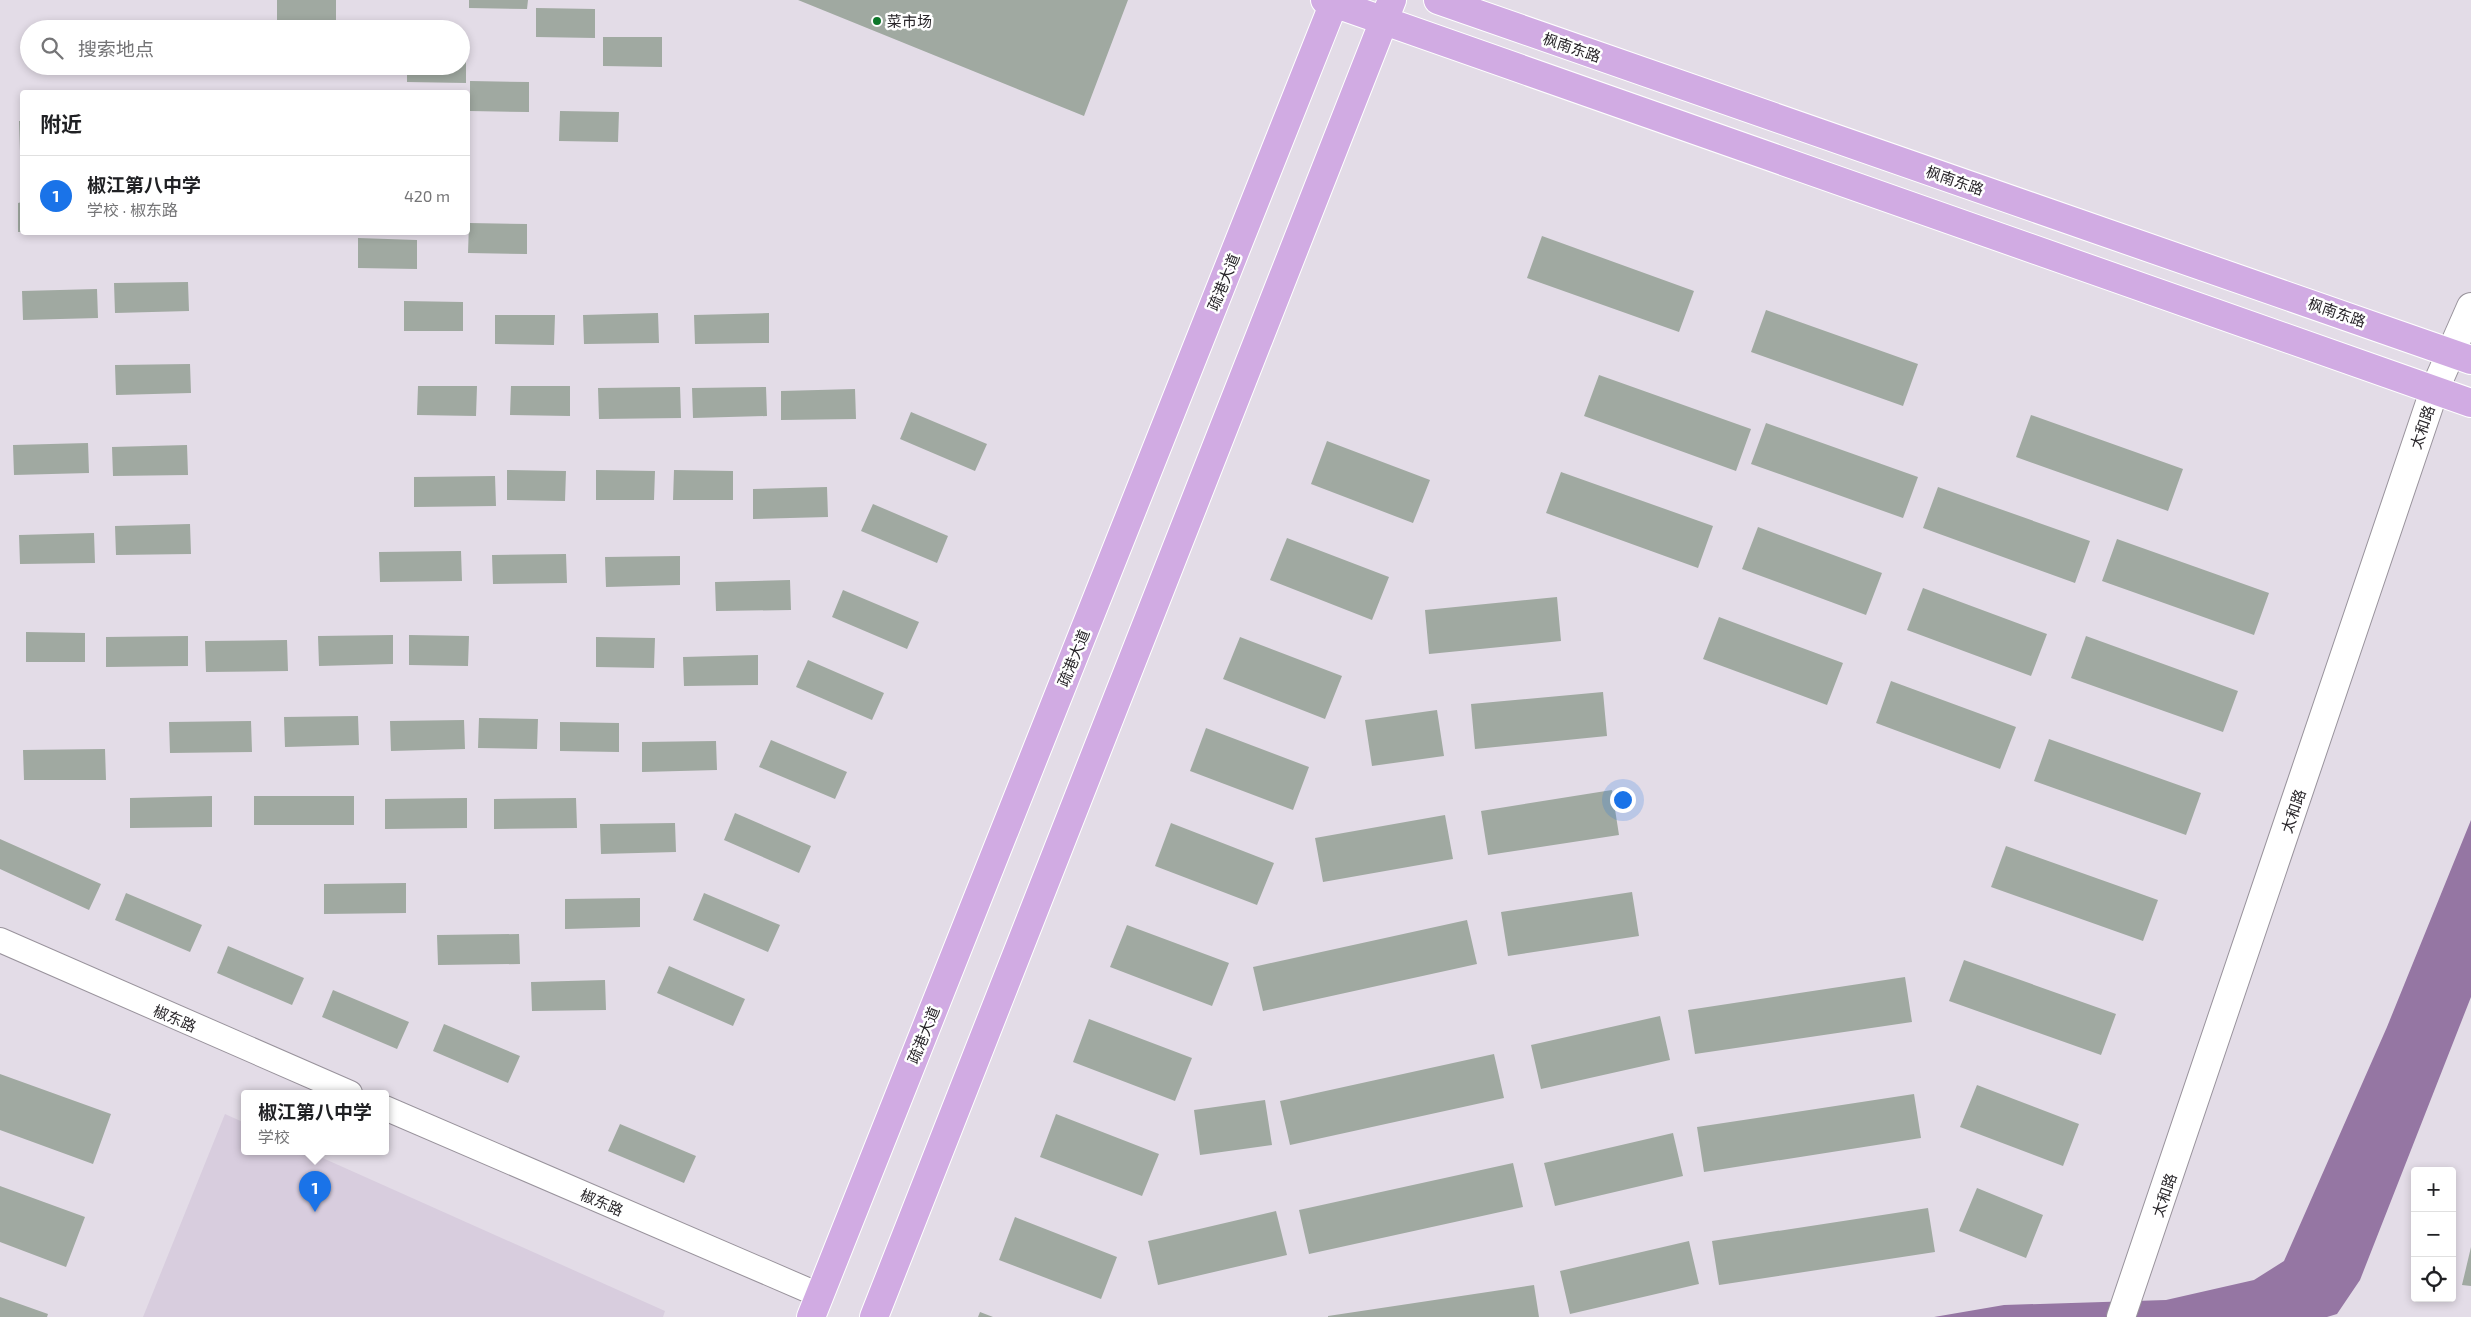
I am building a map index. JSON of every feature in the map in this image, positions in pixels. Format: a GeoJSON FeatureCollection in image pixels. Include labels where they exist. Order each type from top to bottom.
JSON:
{"type":"FeatureCollection","features":[{"type":"Feature","properties":{"kind":"main road","name":"枫南东路"},"geometry":{"type":"LineString","coordinates":[[1438,0],[2461,356]]}},
{"type":"Feature","properties":{"kind":"main road"},"geometry":{"type":"LineString","coordinates":[[1332,1],[1387,10],[2471,403]]}},
{"type":"Feature","properties":{"kind":"main road","name":"疏港大道"},"geometry":{"type":"LineString","coordinates":[[815,1306],[1332,1]]}},
{"type":"Feature","properties":{"kind":"main road"},"geometry":{"type":"LineString","coordinates":[[874,1317],[1387,10]]}},
{"type":"Feature","properties":{"kind":"street","name":"太和路"},"geometry":{"type":"LineString","coordinates":[[2121,1317],[2142,1261],[2434,391],[2461,356],[2471,307]]}},
{"type":"Feature","properties":{"kind":"street","name":"椒东路"},"geometry":{"type":"LineString","coordinates":[[0,940],[343,1090]]}},
{"type":"Feature","properties":{"kind":"street","name":"椒东路"},"geometry":{"type":"LineString","coordinates":[[389,1110],[815,1306]]}},
{"type":"Feature","properties":{"kind":"shaded area"},"geometry":{"type":"Polygon","coordinates":[[[2471,820],[2471,997],[2360,1280],[2337,1314],[2327,1317],[1934,1317],[2004,1305],[2166,1300],[2254,1280],[2284,1261],[2387,1027],[2471,820]]]}},
{"type":"Feature","properties":{"kind":"shaded area"},"geometry":{"type":"Polygon","coordinates":[[[225,1114],[241,1121],[241,1155],[316,1155],[665,1311],[663,1317],[143,1317],[225,1114]]]}},
{"type":"Feature","properties":{"kind":"building"},"geometry":{"type":"Polygon","coordinates":[[[277,0],[336,0],[336,20],[277,20],[277,0]]]}},
{"type":"Feature","properties":{"kind":"building"},"geometry":{"type":"Polygon","coordinates":[[[469,0],[528,0],[527,9],[469,8],[469,0]]]}},
{"type":"Feature","properties":{"kind":"building"},"geometry":{"type":"Polygon","coordinates":[[[798,0],[1128,0],[1084,116],[798,0]]]}},
{"type":"Feature","properties":{"kind":"building"},"geometry":{"type":"Polygon","coordinates":[[[536,8],[595,9],[595,38],[536,37],[536,8]]]}},
{"type":"Feature","properties":{"kind":"building"},"geometry":{"type":"Polygon","coordinates":[[[603,37],[662,37],[662,67],[603,66],[603,37]]]}},
{"type":"Feature","properties":{"kind":"building"},"geometry":{"type":"Polygon","coordinates":[[[407,75],[466,75],[466,83],[407,82],[407,75]]]}},
{"type":"Feature","properties":{"kind":"building"},"geometry":{"type":"Polygon","coordinates":[[[470,81],[529,82],[529,112],[470,111],[470,81]]]}},
{"type":"Feature","properties":{"kind":"building"},"geometry":{"type":"Polygon","coordinates":[[[560,111],[619,112],[618,142],[559,141],[560,111]]]}},
{"type":"Feature","properties":{"kind":"building"},"geometry":{"type":"Polygon","coordinates":[[[20,202],[20,232],[18,232],[18,203],[20,202]]]}},
{"type":"Feature","properties":{"kind":"building"},"geometry":{"type":"Polygon","coordinates":[[[470,223],[527,224],[527,254],[468,253],[470,223]]]}},
{"type":"Feature","properties":{"kind":"building"},"geometry":{"type":"Polygon","coordinates":[[[1542,236],[1694,291],[1679,332],[1527,278],[1542,236]]]}},
{"type":"Feature","properties":{"kind":"building"},"geometry":{"type":"Polygon","coordinates":[[[358,238],[417,240],[417,269],[358,268],[358,238]]]}},
{"type":"Feature","properties":{"kind":"building"},"geometry":{"type":"Polygon","coordinates":[[[188,282],[189,311],[115,313],[114,283],[188,282]]]}},
{"type":"Feature","properties":{"kind":"building"},"geometry":{"type":"Polygon","coordinates":[[[97,289],[98,318],[23,320],[22,291],[97,289]]]}},
{"type":"Feature","properties":{"kind":"building"},"geometry":{"type":"Polygon","coordinates":[[[404,301],[463,302],[463,331],[404,331],[404,301]]]}},
{"type":"Feature","properties":{"kind":"building"},"geometry":{"type":"Polygon","coordinates":[[[1766,310],[1918,364],[1903,406],[1751,352],[1766,310]]]}},
{"type":"Feature","properties":{"kind":"building"},"geometry":{"type":"Polygon","coordinates":[[[658,313],[659,343],[584,344],[583,315],[658,313]]]}},
{"type":"Feature","properties":{"kind":"building"},"geometry":{"type":"Polygon","coordinates":[[[769,313],[769,343],[695,344],[694,315],[769,313]]]}},
{"type":"Feature","properties":{"kind":"building"},"geometry":{"type":"Polygon","coordinates":[[[495,315],[555,315],[554,345],[495,344],[495,315]]]}},
{"type":"Feature","properties":{"kind":"building"},"geometry":{"type":"Polygon","coordinates":[[[190,364],[191,393],[116,395],[115,365],[190,364]]]}},
{"type":"Feature","properties":{"kind":"building"},"geometry":{"type":"Polygon","coordinates":[[[1599,375],[1751,429],[1736,471],[1584,416],[1599,375]]]}},
{"type":"Feature","properties":{"kind":"building"},"geometry":{"type":"Polygon","coordinates":[[[418,386],[477,386],[476,416],[417,415],[418,386]]]}},
{"type":"Feature","properties":{"kind":"building"},"geometry":{"type":"Polygon","coordinates":[[[511,386],[570,386],[570,416],[510,415],[511,386]]]}},
{"type":"Feature","properties":{"kind":"building"},"geometry":{"type":"Polygon","coordinates":[[[680,387],[681,418],[599,419],[598,388],[680,387]]]}},
{"type":"Feature","properties":{"kind":"building"},"geometry":{"type":"Polygon","coordinates":[[[766,387],[767,416],[693,418],[692,388],[766,387]]]}},
{"type":"Feature","properties":{"kind":"building"},"geometry":{"type":"Polygon","coordinates":[[[855,389],[856,419],[781,420],[781,391],[855,389]]]}},
{"type":"Feature","properties":{"kind":"building"},"geometry":{"type":"Polygon","coordinates":[[[911,412],[987,444],[975,471],[900,439],[911,412]]]}},
{"type":"Feature","properties":{"kind":"building"},"geometry":{"type":"Polygon","coordinates":[[[2031,415],[2183,469],[2168,511],[2016,457],[2031,415]]]}},
{"type":"Feature","properties":{"kind":"building"},"geometry":{"type":"Polygon","coordinates":[[[1766,423],[1918,477],[1903,518],[1751,464],[1766,423]]]}},
{"type":"Feature","properties":{"kind":"building"},"geometry":{"type":"Polygon","coordinates":[[[1327,441],[1430,480],[1413,523],[1311,484],[1327,441]]]}},
{"type":"Feature","properties":{"kind":"building"},"geometry":{"type":"Polygon","coordinates":[[[88,443],[89,473],[14,475],[13,445],[88,443]]]}},
{"type":"Feature","properties":{"kind":"building"},"geometry":{"type":"Polygon","coordinates":[[[187,445],[188,475],[113,476],[112,447],[187,445]]]}},
{"type":"Feature","properties":{"kind":"building"},"geometry":{"type":"Polygon","coordinates":[[[507,470],[566,471],[565,501],[507,500],[507,470]]]}},
{"type":"Feature","properties":{"kind":"building"},"geometry":{"type":"Polygon","coordinates":[[[596,470],[655,471],[654,500],[596,500],[596,470]]]}},
{"type":"Feature","properties":{"kind":"building"},"geometry":{"type":"Polygon","coordinates":[[[674,470],[733,471],[733,500],[673,500],[674,470]]]}},
{"type":"Feature","properties":{"kind":"building"},"geometry":{"type":"Polygon","coordinates":[[[1561,472],[1713,526],[1698,568],[1546,513],[1561,472]]]}},
{"type":"Feature","properties":{"kind":"building"},"geometry":{"type":"Polygon","coordinates":[[[495,476],[496,506],[414,507],[414,477],[495,476]]]}},
{"type":"Feature","properties":{"kind":"building"},"geometry":{"type":"Polygon","coordinates":[[[827,487],[828,517],[753,519],[753,489],[827,487]]]}},
{"type":"Feature","properties":{"kind":"building"},"geometry":{"type":"Polygon","coordinates":[[[1938,487],[2090,541],[2075,583],[1923,528],[1938,487]]]}},
{"type":"Feature","properties":{"kind":"building"},"geometry":{"type":"Polygon","coordinates":[[[873,504],[948,536],[937,563],[861,531],[873,504]]]}},
{"type":"Feature","properties":{"kind":"building"},"geometry":{"type":"Polygon","coordinates":[[[190,524],[191,554],[116,555],[115,526],[190,524]]]}},
{"type":"Feature","properties":{"kind":"building"},"geometry":{"type":"Polygon","coordinates":[[[1758,527],[1882,573],[1866,615],[1742,569],[1758,527]]]}},
{"type":"Feature","properties":{"kind":"building"},"geometry":{"type":"Polygon","coordinates":[[[94,533],[95,563],[20,564],[19,535],[94,533]]]}},
{"type":"Feature","properties":{"kind":"building"},"geometry":{"type":"Polygon","coordinates":[[[1287,538],[1389,577],[1372,620],[1270,580],[1287,538]]]}},
{"type":"Feature","properties":{"kind":"building"},"geometry":{"type":"Polygon","coordinates":[[[2117,539],[2269,593],[2254,635],[2102,581],[2117,539]]]}},
{"type":"Feature","properties":{"kind":"building"},"geometry":{"type":"Polygon","coordinates":[[[461,551],[462,581],[380,582],[379,552],[461,551]]]}},
{"type":"Feature","properties":{"kind":"building"},"geometry":{"type":"Polygon","coordinates":[[[566,554],[567,583],[493,584],[492,555],[566,554]]]}},
{"type":"Feature","properties":{"kind":"building"},"geometry":{"type":"Polygon","coordinates":[[[680,556],[680,585],[606,587],[605,557],[680,556]]]}},
{"type":"Feature","properties":{"kind":"building"},"geometry":{"type":"Polygon","coordinates":[[[790,580],[791,610],[716,611],[715,582],[790,580]]]}},
{"type":"Feature","properties":{"kind":"building"},"geometry":{"type":"Polygon","coordinates":[[[1923,588],[2047,634],[2031,676],[1907,630],[1923,588]]]}},
{"type":"Feature","properties":{"kind":"building"},"geometry":{"type":"Polygon","coordinates":[[[843,590],[919,622],[907,649],[832,617],[843,590]]]}},
{"type":"Feature","properties":{"kind":"building"},"geometry":{"type":"Polygon","coordinates":[[[1557,597],[1561,641],[1429,654],[1425,610],[1557,597]]]}},
{"type":"Feature","properties":{"kind":"building"},"geometry":{"type":"Polygon","coordinates":[[[1719,617],[1843,663],[1827,705],[1703,659],[1719,617]]]}},
{"type":"Feature","properties":{"kind":"building"},"geometry":{"type":"Polygon","coordinates":[[[26,632],[85,633],[85,662],[26,662],[26,632]]]}},
{"type":"Feature","properties":{"kind":"building"},"geometry":{"type":"Polygon","coordinates":[[[393,635],[393,664],[319,666],[318,636],[393,635]]]}},
{"type":"Feature","properties":{"kind":"building"},"geometry":{"type":"Polygon","coordinates":[[[409,635],[469,636],[468,666],[409,665],[409,635]]]}},
{"type":"Feature","properties":{"kind":"building"},"geometry":{"type":"Polygon","coordinates":[[[188,636],[188,666],[106,667],[106,637],[188,636]]]}},
{"type":"Feature","properties":{"kind":"building"},"geometry":{"type":"Polygon","coordinates":[[[2086,636],[2238,691],[2223,732],[2071,678],[2086,636]]]}},
{"type":"Feature","properties":{"kind":"building"},"geometry":{"type":"Polygon","coordinates":[[[596,637],[655,638],[654,668],[596,667],[596,637]]]}},
{"type":"Feature","properties":{"kind":"building"},"geometry":{"type":"Polygon","coordinates":[[[1240,637],[1342,676],[1325,719],[1223,679],[1240,637]]]}},
{"type":"Feature","properties":{"kind":"building"},"geometry":{"type":"Polygon","coordinates":[[[287,640],[288,671],[206,672],[205,641],[287,640]]]}},
{"type":"Feature","properties":{"kind":"building"},"geometry":{"type":"Polygon","coordinates":[[[758,655],[758,685],[684,686],[683,657],[758,655]]]}},
{"type":"Feature","properties":{"kind":"building"},"geometry":{"type":"Polygon","coordinates":[[[808,660],[884,693],[872,720],[796,687],[808,660]]]}},
{"type":"Feature","properties":{"kind":"building"},"geometry":{"type":"Polygon","coordinates":[[[1891,681],[2016,727],[2000,769],[1876,723],[1891,681]]]}},
{"type":"Feature","properties":{"kind":"building"},"geometry":{"type":"Polygon","coordinates":[[[1603,692],[1607,736],[1475,749],[1471,704],[1603,692]]]}},
{"type":"Feature","properties":{"kind":"building"},"geometry":{"type":"Polygon","coordinates":[[[1437,710],[1444,756],[1372,766],[1365,720],[1437,710]]]}},
{"type":"Feature","properties":{"kind":"building"},"geometry":{"type":"Polygon","coordinates":[[[358,716],[359,745],[285,747],[284,717],[358,716]]]}},
{"type":"Feature","properties":{"kind":"building"},"geometry":{"type":"Polygon","coordinates":[[[479,718],[538,719],[537,749],[478,748],[479,718]]]}},
{"type":"Feature","properties":{"kind":"building"},"geometry":{"type":"Polygon","coordinates":[[[464,720],[465,749],[391,751],[390,721],[464,720]]]}},
{"type":"Feature","properties":{"kind":"building"},"geometry":{"type":"Polygon","coordinates":[[[251,721],[252,752],[170,753],[169,722],[251,721]]]}},
{"type":"Feature","properties":{"kind":"building"},"geometry":{"type":"Polygon","coordinates":[[[560,722],[619,723],[619,752],[560,751],[560,722]]]}},
{"type":"Feature","properties":{"kind":"building"},"geometry":{"type":"Polygon","coordinates":[[[1206,728],[1309,767],[1293,810],[1190,771],[1206,728]]]}},
{"type":"Feature","properties":{"kind":"building"},"geometry":{"type":"Polygon","coordinates":[[[2049,739],[2201,793],[2186,835],[2034,781],[2049,739]]]}},
{"type":"Feature","properties":{"kind":"building"},"geometry":{"type":"Polygon","coordinates":[[[771,740],[847,772],[835,799],[759,767],[771,740]]]}},
{"type":"Feature","properties":{"kind":"building"},"geometry":{"type":"Polygon","coordinates":[[[716,741],[717,770],[642,772],[642,742],[716,741]]]}},
{"type":"Feature","properties":{"kind":"building"},"geometry":{"type":"Polygon","coordinates":[[[105,749],[106,780],[24,780],[23,750],[105,749]]]}},
{"type":"Feature","properties":{"kind":"building"},"geometry":{"type":"Polygon","coordinates":[[[1612,790],[1619,835],[1488,855],[1481,811],[1612,790]]]}},
{"type":"Feature","properties":{"kind":"building"},"geometry":{"type":"Polygon","coordinates":[[[212,796],[212,827],[130,828],[130,798],[212,796]]]}},
{"type":"Feature","properties":{"kind":"building"},"geometry":{"type":"Polygon","coordinates":[[[254,796],[354,796],[354,825],[254,825],[254,796]]]}},
{"type":"Feature","properties":{"kind":"building"},"geometry":{"type":"Polygon","coordinates":[[[467,798],[467,828],[385,829],[385,799],[467,798]]]}},
{"type":"Feature","properties":{"kind":"building"},"geometry":{"type":"Polygon","coordinates":[[[576,798],[577,828],[494,829],[494,799],[576,798]]]}},
{"type":"Feature","properties":{"kind":"building"},"geometry":{"type":"Polygon","coordinates":[[[735,813],[811,846],[799,873],[724,840],[735,813]]]}},
{"type":"Feature","properties":{"kind":"building"},"geometry":{"type":"Polygon","coordinates":[[[1445,815],[1453,859],[1323,882],[1315,838],[1445,815]]]}},
{"type":"Feature","properties":{"kind":"building"},"geometry":{"type":"Polygon","coordinates":[[[675,823],[676,852],[601,854],[600,824],[675,823]]]}},
{"type":"Feature","properties":{"kind":"building"},"geometry":{"type":"Polygon","coordinates":[[[1171,823],[1274,863],[1257,905],[1155,866],[1171,823]]]}},
{"type":"Feature","properties":{"kind":"building"},"geometry":{"type":"Polygon","coordinates":[[[0,839],[101,884],[89,910],[0,869],[0,839]]]}},
{"type":"Feature","properties":{"kind":"building"},"geometry":{"type":"Polygon","coordinates":[[[2006,846],[2158,900],[2143,941],[1991,887],[2006,846]]]}},
{"type":"Feature","properties":{"kind":"building"},"geometry":{"type":"Polygon","coordinates":[[[406,883],[406,913],[324,914],[324,884],[406,883]]]}},
{"type":"Feature","properties":{"kind":"building"},"geometry":{"type":"Polygon","coordinates":[[[1632,892],[1639,936],[1508,956],[1501,912],[1632,892]]]}},
{"type":"Feature","properties":{"kind":"building"},"geometry":{"type":"Polygon","coordinates":[[[126,893],[202,925],[190,952],[115,920],[126,893]]]}},
{"type":"Feature","properties":{"kind":"building"},"geometry":{"type":"Polygon","coordinates":[[[704,893],[780,925],[768,952],[693,920],[704,893]]]}},
{"type":"Feature","properties":{"kind":"building"},"geometry":{"type":"Polygon","coordinates":[[[640,898],[640,927],[565,929],[565,899],[640,898]]]}},
{"type":"Feature","properties":{"kind":"building"},"geometry":{"type":"Polygon","coordinates":[[[1467,920],[1477,964],[1263,1011],[1253,967],[1467,920]]]}},
{"type":"Feature","properties":{"kind":"building"},"geometry":{"type":"Polygon","coordinates":[[[1127,925],[1229,963],[1212,1006],[1110,967],[1127,925]]]}},
{"type":"Feature","properties":{"kind":"building"},"geometry":{"type":"Polygon","coordinates":[[[519,934],[520,964],[438,965],[437,935],[519,934]]]}},
{"type":"Feature","properties":{"kind":"building"},"geometry":{"type":"Polygon","coordinates":[[[228,946],[304,978],[292,1005],[217,973],[228,946]]]}},
{"type":"Feature","properties":{"kind":"building"},"geometry":{"type":"Polygon","coordinates":[[[1964,960],[2116,1014],[2101,1055],[1949,1001],[1964,960]]]}},
{"type":"Feature","properties":{"kind":"building"},"geometry":{"type":"Polygon","coordinates":[[[669,966],[745,999],[733,1026],[657,993],[669,966]]]}},
{"type":"Feature","properties":{"kind":"building"},"geometry":{"type":"Polygon","coordinates":[[[1905,977],[1912,1022],[1695,1054],[1688,1010],[1905,977]]]}},
{"type":"Feature","properties":{"kind":"building"},"geometry":{"type":"Polygon","coordinates":[[[605,980],[606,1010],[532,1011],[531,982],[605,980]]]}},
{"type":"Feature","properties":{"kind":"building"},"geometry":{"type":"Polygon","coordinates":[[[333,990],[409,1022],[397,1049],[322,1017],[333,990]]]}},
{"type":"Feature","properties":{"kind":"building"},"geometry":{"type":"Polygon","coordinates":[[[1660,1016],[1670,1060],[1541,1089],[1531,1045],[1660,1016]]]}},
{"type":"Feature","properties":{"kind":"building"},"geometry":{"type":"Polygon","coordinates":[[[1089,1019],[1192,1058],[1175,1101],[1073,1062],[1089,1019]]]}},
{"type":"Feature","properties":{"kind":"building"},"geometry":{"type":"Polygon","coordinates":[[[444,1024],[520,1056],[508,1083],[433,1051],[444,1024]]]}},
{"type":"Feature","properties":{"kind":"building"},"geometry":{"type":"Polygon","coordinates":[[[1494,1054],[1504,1098],[1290,1145],[1280,1101],[1494,1054]]]}},
{"type":"Feature","properties":{"kind":"building"},"geometry":{"type":"Polygon","coordinates":[[[0,1074],[111,1114],[93,1164],[0,1130],[0,1074]]]}},
{"type":"Feature","properties":{"kind":"building"},"geometry":{"type":"Polygon","coordinates":[[[1977,1085],[2079,1124],[2063,1166],[1960,1127],[1977,1085]]]}},
{"type":"Feature","properties":{"kind":"building"},"geometry":{"type":"Polygon","coordinates":[[[1914,1094],[1921,1138],[1704,1172],[1697,1127],[1914,1094]]]}},
{"type":"Feature","properties":{"kind":"building"},"geometry":{"type":"Polygon","coordinates":[[[1265,1100],[1272,1145],[1200,1155],[1194,1110],[1265,1100]]]}},
{"type":"Feature","properties":{"kind":"building"},"geometry":{"type":"Polygon","coordinates":[[[1056,1114],[1159,1154],[1142,1196],[1040,1157],[1056,1114]]]}},
{"type":"Feature","properties":{"kind":"building"},"geometry":{"type":"Polygon","coordinates":[[[620,1124],[696,1156],[684,1183],[608,1151],[620,1124]]]}},
{"type":"Feature","properties":{"kind":"building"},"geometry":{"type":"Polygon","coordinates":[[[1673,1133],[1683,1176],[1555,1206],[1544,1163],[1673,1133]]]}},
{"type":"Feature","properties":{"kind":"building"},"geometry":{"type":"Polygon","coordinates":[[[1513,1163],[1523,1207],[1309,1254],[1299,1210],[1513,1163]]]}},
{"type":"Feature","properties":{"kind":"building"},"geometry":{"type":"Polygon","coordinates":[[[0,1186],[85,1217],[66,1267],[0,1242],[0,1186]]]}},
{"type":"Feature","properties":{"kind":"building"},"geometry":{"type":"Polygon","coordinates":[[[1977,1188],[2043,1215],[2026,1258],[1959,1231],[1977,1188]]]}},
{"type":"Feature","properties":{"kind":"building"},"geometry":{"type":"Polygon","coordinates":[[[1928,1208],[1935,1252],[1719,1285],[1712,1241],[1928,1208]]]}},
{"type":"Feature","properties":{"kind":"building"},"geometry":{"type":"Polygon","coordinates":[[[1276,1211],[1287,1255],[1158,1285],[1148,1241],[1276,1211]]]}},
{"type":"Feature","properties":{"kind":"building"},"geometry":{"type":"Polygon","coordinates":[[[1015,1217],[1117,1257],[1101,1299],[999,1260],[1015,1217]]]}},
{"type":"Feature","properties":{"kind":"building"},"geometry":{"type":"Polygon","coordinates":[[[1689,1241],[1699,1284],[1570,1314],[1560,1271],[1689,1241]]]}},
{"type":"Feature","properties":{"kind":"building"},"geometry":{"type":"Polygon","coordinates":[[[2471,1247],[2471,1286],[2462,1285],[2471,1247]]]}},
{"type":"Feature","properties":{"kind":"building"},"geometry":{"type":"Polygon","coordinates":[[[1534,1285],[1539,1317],[1328,1317],[1328,1316],[1534,1285]]]}},
{"type":"Feature","properties":{"kind":"building"},"geometry":{"type":"Polygon","coordinates":[[[0,1297],[48,1314],[47,1317],[0,1317],[0,1297]]]}},
{"type":"Feature","properties":{"kind":"building"},"geometry":{"type":"Polygon","coordinates":[[[980,1312],[993,1317],[978,1317],[980,1312]]]}},
{"type":"Feature","properties":{"kind":"place","name":"菜市场"},"geometry":{"type":"Point","coordinates":[877,21]}},
{"type":"Feature","properties":{"kind":"place","name":"椒江第八中学"},"geometry":{"type":"Point","coordinates":[315,1212]}}]}
